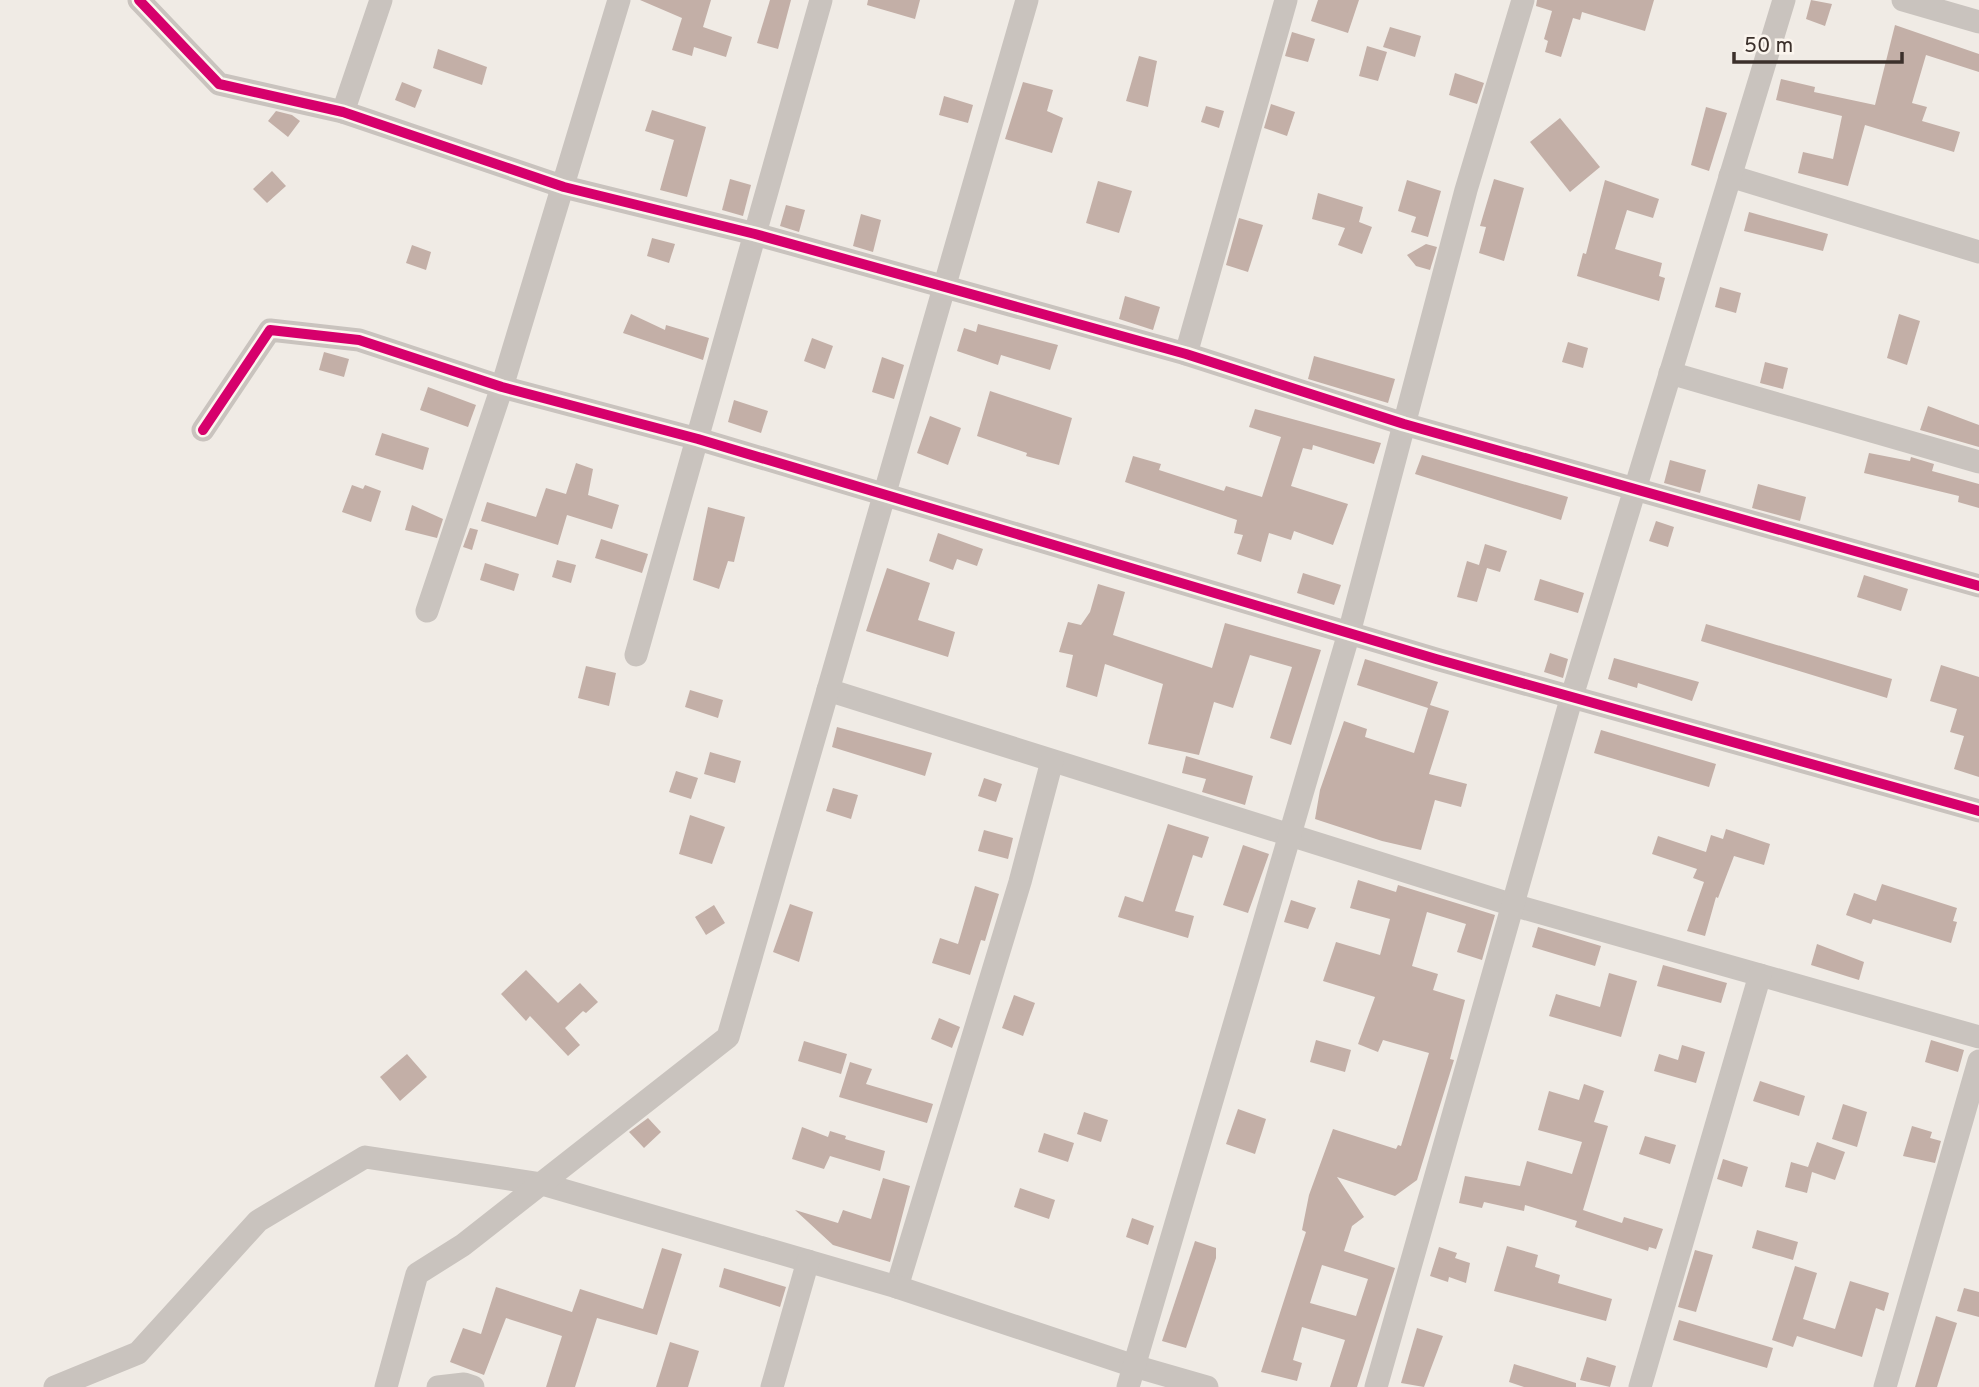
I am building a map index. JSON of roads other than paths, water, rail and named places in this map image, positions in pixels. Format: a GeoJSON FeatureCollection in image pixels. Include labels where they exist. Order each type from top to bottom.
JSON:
{"type":"FeatureCollection","features":[{"type":"Feature","properties":{"kind":"street"},"geometry":{"type":"LineString","coordinates":[[139,0],[219,84],[343,112],[564,187],[755,234],[1186,354],[1404,424],[1979,586]]}},
{"type":"Feature","properties":{"kind":"street"},"geometry":{"type":"LineString","coordinates":[[343,112],[381,0]]}},
{"type":"Feature","properties":{"kind":"street"},"geometry":{"type":"LineString","coordinates":[[427,611],[502,387],[619,0]]}},
{"type":"Feature","properties":{"kind":"street"},"geometry":{"type":"LineString","coordinates":[[636,655],[821,0]]}},
{"type":"Feature","properties":{"kind":"street"},"geometry":{"type":"LineString","coordinates":[[386,1387],[417,1274],[463,1245],[728,1037],[1027,0]]}},
{"type":"Feature","properties":{"kind":"street"},"geometry":{"type":"LineString","coordinates":[[1186,354],[1286,0]]}},
{"type":"Feature","properties":{"kind":"street"},"geometry":{"type":"LineString","coordinates":[[1131,1377],[1349,633],[1466,190],[1523,0]]}},
{"type":"Feature","properties":{"kind":"street"},"geometry":{"type":"LineString","coordinates":[[1376,1387],[1572,696],[1784,0]]}},
{"type":"Feature","properties":{"kind":"street"},"geometry":{"type":"LineString","coordinates":[[1903,0],[1979,22]]}},
{"type":"Feature","properties":{"kind":"street"},"geometry":{"type":"LineString","coordinates":[[1730,176],[1979,252]]}},
{"type":"Feature","properties":{"kind":"street"},"geometry":{"type":"LineString","coordinates":[[203,430],[270,330],[359,340],[502,387],[698,439],[1349,633],[1979,811]]}},
{"type":"Feature","properties":{"kind":"street"},"geometry":{"type":"LineString","coordinates":[[1670,373],[1979,462]]}},
{"type":"Feature","properties":{"kind":"street"},"geometry":{"type":"LineString","coordinates":[[828,691],[1513,905],[1979,1037]]}},
{"type":"Feature","properties":{"kind":"street"},"geometry":{"type":"LineString","coordinates":[[897,1287],[1020,882],[1052,761]]}},
{"type":"Feature","properties":{"kind":"street"},"geometry":{"type":"LineString","coordinates":[[1640,1387],[1760,975]]}},
{"type":"Feature","properties":{"kind":"street"},"geometry":{"type":"LineString","coordinates":[[1885,1387],[1979,1061]]}},
{"type":"Feature","properties":{"kind":"street"},"geometry":{"type":"LineString","coordinates":[[55,1387],[138,1353],[258,1222],[365,1157],[542,1184],[897,1287],[1131,1377],[1207,1387]]}},
{"type":"Feature","properties":{"kind":"street"},"geometry":{"type":"LineString","coordinates":[[772,1387],[808,1261]]}},
{"type":"Feature","properties":{"kind":"street"},"geometry":{"type":"LineString","coordinates":[[438,1387],[464,1384],[473,1387]]}}]}
